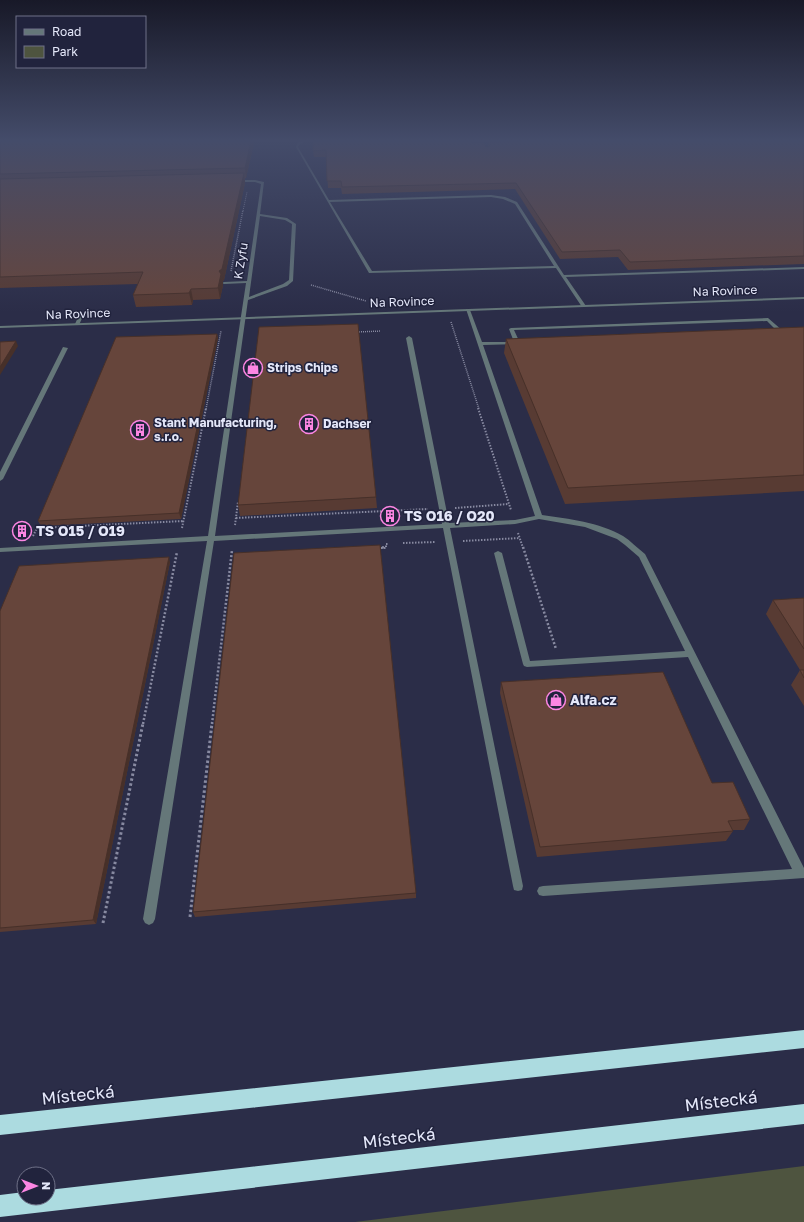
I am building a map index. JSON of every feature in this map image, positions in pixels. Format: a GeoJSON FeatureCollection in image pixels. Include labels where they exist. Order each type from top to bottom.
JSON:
{"type":"FeatureCollection","features":[{"type":"Feature","properties":{"kind":"highway","name":"Místecká"},"geometry":{"type":"LineString","coordinates":[[0,1126],[804,1039]]}},
{"type":"Feature","properties":{"kind":"highway","name":"Místecká"},"geometry":{"type":"LineString","coordinates":[[0,1206],[804,1114]]}},
{"type":"Feature","properties":{"kind":"street","name":"K Zyfu"},"geometry":{"type":"LineString","coordinates":[[149,919],[211,539],[247,282],[261,198]]}},
{"type":"Feature","properties":{"kind":"street"},"geometry":{"type":"LineString","coordinates":[[326,198],[371,272],[557,267]]}},
{"type":"Feature","properties":{"kind":"street"},"geometry":{"type":"LineString","coordinates":[[328,201],[425,198]]}},
{"type":"Feature","properties":{"kind":"street"},"geometry":{"type":"LineString","coordinates":[[504,198],[510,199],[516,203],[584,306]]}},
{"type":"Feature","properties":{"kind":"street"},"geometry":{"type":"LineString","coordinates":[[245,300],[285,285],[291,280],[294,224],[286,219],[258,216]]}},
{"type":"Feature","properties":{"kind":"street"},"geometry":{"type":"LineString","coordinates":[[563,276],[804,268]]}},
{"type":"Feature","properties":{"kind":"street"},"geometry":{"type":"LineString","coordinates":[[226,283],[247,282]]}},
{"type":"Feature","properties":{"kind":"street","name":"Na Rovince"},"geometry":{"type":"LineString","coordinates":[[0,327],[804,298]]}},
{"type":"Feature","properties":{"kind":"street"},"geometry":{"type":"LineString","coordinates":[[468,310],[539,517]]}},
{"type":"Feature","properties":{"kind":"street"},"geometry":{"type":"LineString","coordinates":[[77,324],[82,314]]}},
{"type":"Feature","properties":{"kind":"street"},"geometry":{"type":"LineString","coordinates":[[517,343],[511,329],[768,319],[781,332],[774,332]]}},
{"type":"Feature","properties":{"kind":"street"},"geometry":{"type":"LineString","coordinates":[[409,338],[518,886]]}},
{"type":"Feature","properties":{"kind":"street"},"geometry":{"type":"LineString","coordinates":[[480,344],[524,342]]}},
{"type":"Feature","properties":{"kind":"street"},"geometry":{"type":"LineString","coordinates":[[0,479],[65,348]]}},
{"type":"Feature","properties":{"kind":"street"},"geometry":{"type":"LineString","coordinates":[[0,550],[515,522],[539,517],[566,520],[610,534],[628,543],[642,556],[802,873],[543,891]]}},
{"type":"Feature","properties":{"kind":"street"},"geometry":{"type":"LineString","coordinates":[[498,552],[527,664],[691,654]]}},
{"type":"Feature","properties":{"kind":"path"},"geometry":{"type":"LineString","coordinates":[[226,283],[246,198]]}},
{"type":"Feature","properties":{"kind":"path"},"geometry":{"type":"LineString","coordinates":[[311,285],[368,301]]}},
{"type":"Feature","properties":{"kind":"path"},"geometry":{"type":"LineString","coordinates":[[445,321],[452,323],[560,662]]}},
{"type":"Feature","properties":{"kind":"path"},"geometry":{"type":"LineString","coordinates":[[104,923],[222,326],[241,326]]}},
{"type":"Feature","properties":{"kind":"path"},"geometry":{"type":"LineString","coordinates":[[352,332],[381,331]]}},
{"type":"Feature","properties":{"kind":"path"},"geometry":{"type":"LineString","coordinates":[[190,917],[239,496]]}},
{"type":"Feature","properties":{"kind":"path"},"geometry":{"type":"LineString","coordinates":[[236,518],[509,504]]}},
{"type":"Feature","properties":{"kind":"path"},"geometry":{"type":"LineString","coordinates":[[27,538],[33,537],[37,528],[184,521]]}},
{"type":"Feature","properties":{"kind":"green space"},"geometry":{"type":"Polygon","coordinates":[[[804,1166],[804,1222],[355,1222],[804,1166]]]}},
{"type":"Feature","properties":{"kind":"building"},"geometry":{"type":"Polygon","coordinates":[[[0,198],[238,198],[222,269],[219,271],[221,274],[218,288],[191,289],[189,293],[133,295],[143,272],[0,277],[0,198]]]}},
{"type":"Feature","properties":{"kind":"building"},"geometry":{"type":"Polygon","coordinates":[[[526,198],[804,198],[804,256],[630,262],[620,250],[562,252],[526,198]]]}},
{"type":"Feature","properties":{"kind":"building","name":"Dachser"},"geometry":{"type":"Polygon","coordinates":[[[358,324],[376,497],[238,505],[259,327],[358,324]]]}},
{"type":"Feature","properties":{"kind":"building"},"geometry":{"type":"Polygon","coordinates":[[[804,327],[804,475],[568,488],[506,339],[804,327]]]}},
{"type":"Feature","properties":{"kind":"building","name":"Stant Manufacturing, s.r.o."},"geometry":{"type":"Polygon","coordinates":[[[217,334],[179,513],[38,521],[116,337],[217,334]]]}},
{"type":"Feature","properties":{"kind":"building"},"geometry":{"type":"Polygon","coordinates":[[[16,341],[0,367],[0,342],[16,341]]]}},
{"type":"Feature","properties":{"kind":"building"},"geometry":{"type":"Polygon","coordinates":[[[380,545],[416,893],[193,912],[234,553],[380,545]]]}},
{"type":"Feature","properties":{"kind":"building"},"geometry":{"type":"Polygon","coordinates":[[[169,557],[93,920],[0,928],[0,611],[19,566],[169,557]]]}},
{"type":"Feature","properties":{"kind":"building"},"geometry":{"type":"Polygon","coordinates":[[[804,598],[804,649],[773,600],[804,598]]]}},
{"type":"Feature","properties":{"kind":"building"},"geometry":{"type":"Polygon","coordinates":[[[800,670],[804,670],[804,678],[800,670]]]}},
{"type":"Feature","properties":{"kind":"building"},"geometry":{"type":"Polygon","coordinates":[[[663,672],[712,783],[733,782],[750,819],[728,821],[733,831],[540,847],[501,682],[663,672]]]}},
{"type":"Feature","properties":{"kind":"place","name":"Strips Chips"},"geometry":{"type":"Point","coordinates":[253,368]}},
{"type":"Feature","properties":{"kind":"place","name":"Dachser"},"geometry":{"type":"Point","coordinates":[309,424]}},
{"type":"Feature","properties":{"kind":"place","name":"Stant Manufacturing, s.r.o."},"geometry":{"type":"Point","coordinates":[140,430]}},
{"type":"Feature","properties":{"kind":"place","name":"TS O16 / O20"},"geometry":{"type":"Point","coordinates":[390,516]}},
{"type":"Feature","properties":{"kind":"place","name":"TS O15 / O19"},"geometry":{"type":"Point","coordinates":[22,531]}},
{"type":"Feature","properties":{"kind":"place","name":"Alfa.cz"},"geometry":{"type":"Point","coordinates":[556,700]}}]}
